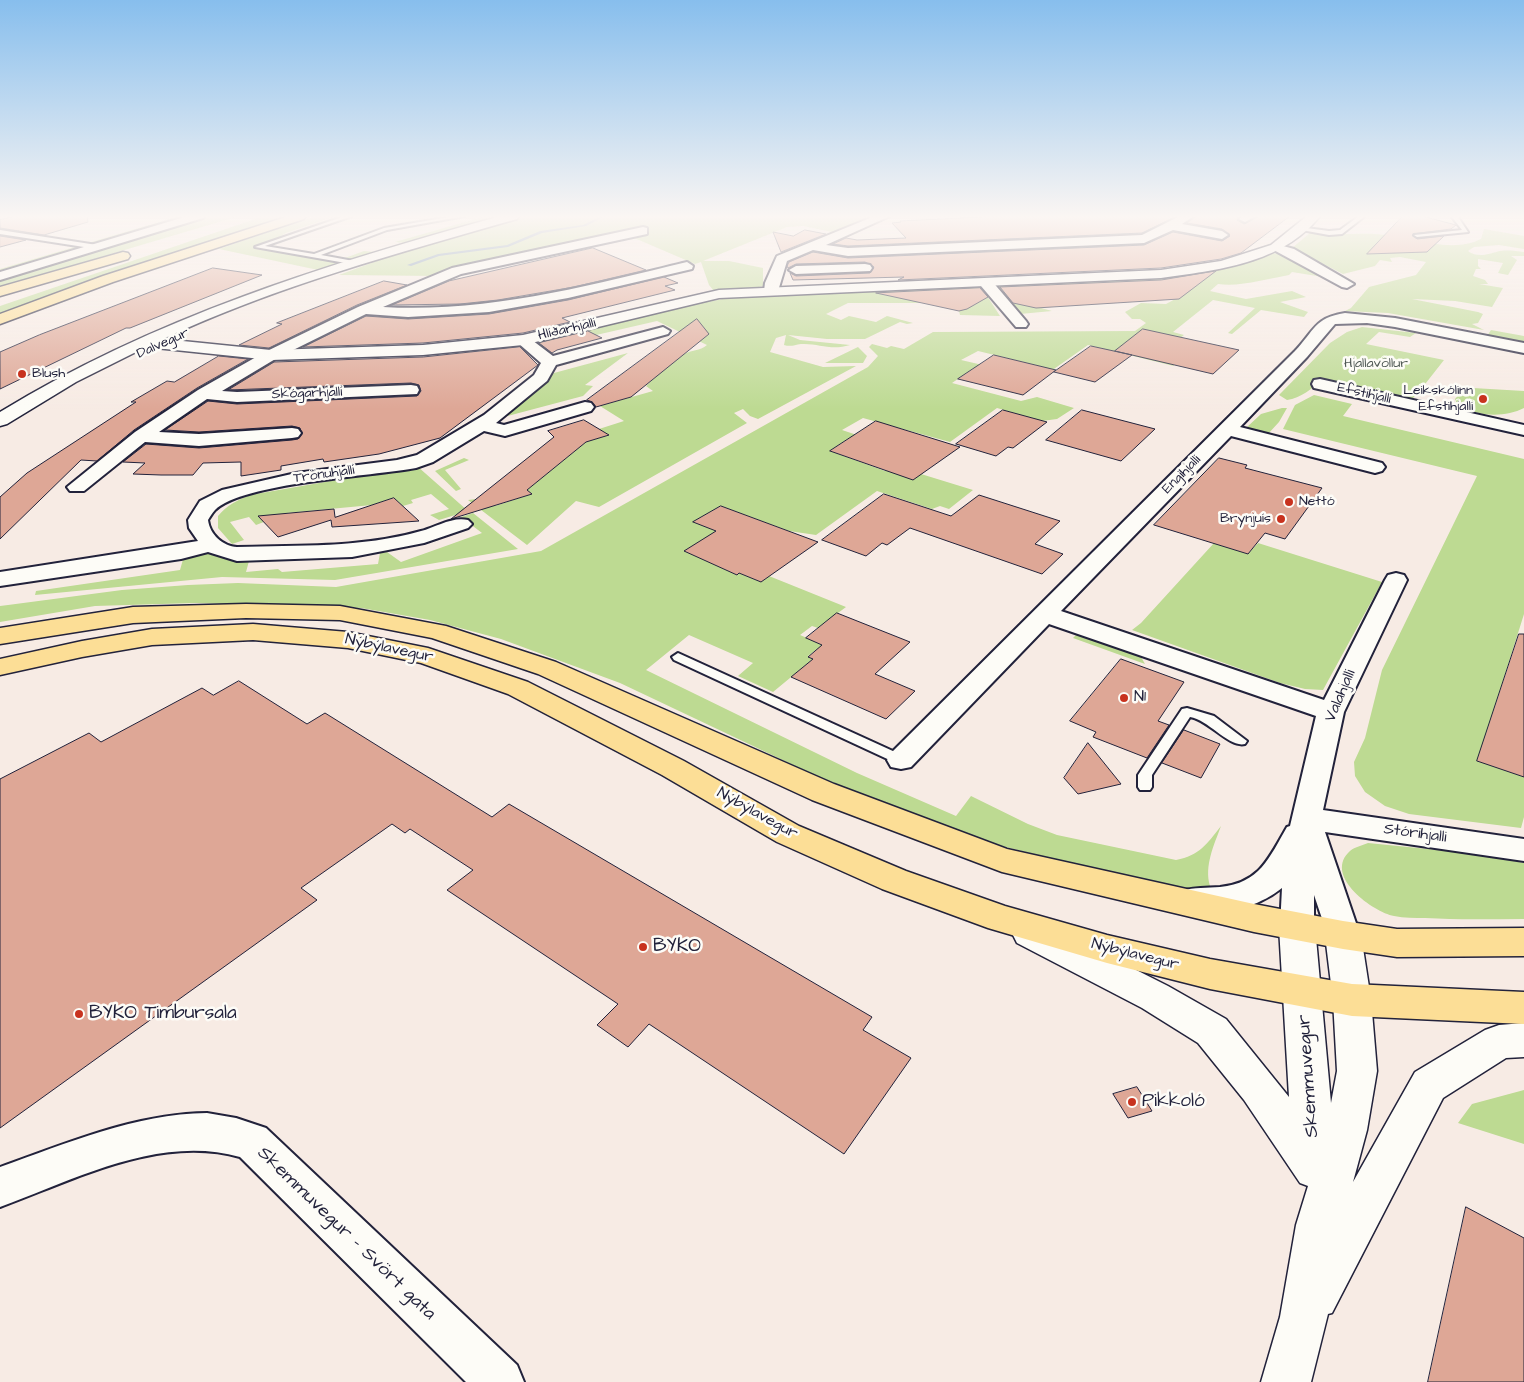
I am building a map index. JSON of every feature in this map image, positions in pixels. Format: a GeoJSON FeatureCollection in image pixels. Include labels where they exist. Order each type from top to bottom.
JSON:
{"type":"FeatureCollection","features":[{"type":"Feature","properties":{"kind":"main road"},"geometry":{"type":"LineString","coordinates":[[0,292],[41,280]]}},
{"type":"Feature","properties":{"kind":"main road"},"geometry":{"type":"LineString","coordinates":[[0,301],[59,280]]}},
{"type":"Feature","properties":{"kind":"main road"},"geometry":{"type":"LineString","coordinates":[[0,319],[104,280]]}},
{"type":"Feature","properties":{"kind":"main road"},"geometry":{"type":"LineString","coordinates":[[0,330],[125,280]]}},
{"type":"Feature","properties":{"kind":"main road","name":"Nýbýlavegur"},"geometry":{"type":"LineString","coordinates":[[0,636],[133,615],[246,610],[340,613],[437,631],[547,668],[823,792],[1002,860],[1297,927],[1343,935],[1397,943],[1524,942]]}},
{"type":"Feature","properties":{"kind":"main road","name":"Nýbýlavegur"},"geometry":{"type":"LineString","coordinates":[[0,667],[82,649],[152,637],[253,632],[348,640],[428,656],[518,688],[674,768],[788,834],[894,880],[1000,918],[1107,949],[1173,965],[1352,1000],[1524,1008]]}},
{"type":"Feature","properties":{"kind":"street","name":"Dalvegur"},"geometry":{"type":"LineString","coordinates":[[0,420],[88,369],[308,280]]}},
{"type":"Feature","properties":{"kind":"street"},"geometry":{"type":"LineString","coordinates":[[77,487],[141,436],[204,394],[270,356],[363,310],[434,280]]}},
{"type":"Feature","properties":{"kind":"street"},"geometry":{"type":"LineString","coordinates":[[363,310],[433,314],[499,308],[622,280]]}},
{"type":"Feature","properties":{"kind":"street"},"geometry":{"type":"LineString","coordinates":[[772,291],[773,280]]}},
{"type":"Feature","properties":{"kind":"street","name":"Hlíðarhjalli"},"geometry":{"type":"LineString","coordinates":[[154,343],[270,356],[423,350],[523,340],[707,296],[772,291],[1035,280]]}},
{"type":"Feature","properties":{"kind":"street"},"geometry":{"type":"LineString","coordinates":[[1341,280],[1347,284]]}},
{"type":"Feature","properties":{"kind":"street"},"geometry":{"type":"LineString","coordinates":[[986,283],[1021,324]]}},
{"type":"Feature","properties":{"kind":"street","name":"Engihjalli"},"geometry":{"type":"LineString","coordinates":[[901,760],[1318,336],[1335,326],[1352,322],[1425,329],[1524,348]]}},
{"type":"Feature","properties":{"kind":"street"},"geometry":{"type":"LineString","coordinates":[[523,340],[550,362],[663,332]]}},
{"type":"Feature","properties":{"kind":"street","name":"Dalvegur"},"geometry":{"type":"LineString","coordinates":[[0,433],[74,388],[154,343]]}},
{"type":"Feature","properties":{"kind":"street","name":"Trönuhjalli"},"geometry":{"type":"LineString","coordinates":[[211,545],[198,526],[198,520],[205,508],[222,497],[254,486],[416,462],[464,439],[541,378],[550,362]]}},
{"type":"Feature","properties":{"kind":"street","name":"Efstihjalli"},"geometry":{"type":"LineString","coordinates":[[1320,384],[1524,430]]}},
{"type":"Feature","properties":{"kind":"street","name":"Skógarhjalli"},"geometry":{"type":"LineString","coordinates":[[204,394],[237,397],[411,390]]}},
{"type":"Feature","properties":{"kind":"street"},"geometry":{"type":"LineString","coordinates":[[481,425],[505,431],[585,407]]}},
{"type":"Feature","properties":{"kind":"street"},"geometry":{"type":"LineString","coordinates":[[1227,429],[1375,467]]}},
{"type":"Feature","properties":{"kind":"street"},"geometry":{"type":"LineString","coordinates":[[141,436],[199,440],[292,433]]}},
{"type":"Feature","properties":{"kind":"street"},"geometry":{"type":"LineString","coordinates":[[0,579],[181,552],[211,545],[230,554],[352,550],[424,537],[461,524]]}},
{"type":"Feature","properties":{"kind":"street","name":"Valahjalli"},"geometry":{"type":"LineString","coordinates":[[1297,927],[1296,909],[1306,818],[1331,712],[1396,580]]}},
{"type":"Feature","properties":{"kind":"street"},"geometry":{"type":"LineString","coordinates":[[1045,614],[1331,712]]}},
{"type":"Feature","properties":{"kind":"street"},"geometry":{"type":"LineString","coordinates":[[1306,818],[1343,935],[1352,1000]]}},
{"type":"Feature","properties":{"kind":"street","name":"Nýbýlavegur"},"geometry":{"type":"LineString","coordinates":[[1166,898],[1206,900],[1254,892],[1270,881],[1282,868],[1306,818]]}},
{"type":"Feature","properties":{"kind":"street","name":"Stórihjalli"},"geometry":{"type":"LineString","coordinates":[[1306,818],[1524,850]]}},
{"type":"Feature","properties":{"kind":"street"},"geometry":{"type":"LineString","coordinates":[[1000,918],[1155,997],[1212,1031],[1258,1087],[1315,1168]]}},
{"type":"Feature","properties":{"kind":"street","name":"Skemmuvegur"},"geometry":{"type":"LineString","coordinates":[[1297,927],[1319,1225]]}},
{"type":"Feature","properties":{"kind":"street","name":"Skemmuvegur"},"geometry":{"type":"LineString","coordinates":[[1286,1382],[1304,1317],[1319,1225],[1346,1130],[1357,1071],[1352,1000]]}},
{"type":"Feature","properties":{"kind":"street"},"geometry":{"type":"LineString","coordinates":[[1304,1317],[1429,1085],[1499,1042],[1524,1040]]}},
{"type":"Feature","properties":{"kind":"street","name":"Skemmuvegur - Svört gata"},"geometry":{"type":"LineString","coordinates":[[0,1187],[130,1142],[158,1136],[208,1132],[252,1142],[500,1382]]}},
{"type":"Feature","properties":{"kind":"lane"},"geometry":{"type":"LineString","coordinates":[[678,657],[901,760]]}},
{"type":"Feature","properties":{"kind":"lane"},"geometry":{"type":"LineString","coordinates":[[1144,787],[1145,775],[1187,712],[1201,713],[1211,718],[1231,736],[1240,741]]}},
{"type":"Feature","properties":{"kind":"green space"},"geometry":{"type":"Polygon","coordinates":[[[0,280],[22,280],[0,287],[0,280]]]}},
{"type":"Feature","properties":{"kind":"green space"},"geometry":{"type":"Polygon","coordinates":[[[75,280],[101,280],[0,315],[0,306],[75,280]]]}},
{"type":"Feature","properties":{"kind":"green space"},"geometry":{"type":"Polygon","coordinates":[[[707,280],[763,280],[763,286],[759,287],[714,291],[707,280]]]}},
{"type":"Feature","properties":{"kind":"green space"},"geometry":{"type":"Polygon","coordinates":[[[1067,280],[1261,280],[1227,285],[1218,284],[1210,291],[1246,299],[1292,291],[1306,297],[1280,302],[1308,312],[1304,317],[1261,310],[1232,334],[1228,333],[1255,308],[1213,300],[1173,332],[1184,335],[1166,349],[1174,366],[1088,345],[1051,371],[1036,365],[978,351],[961,360],[987,366],[982,370],[974,368],[952,383],[1021,401],[1037,397],[1074,408],[1057,419],[1042,421],[997,408],[950,442],[863,418],[842,430],[869,439],[863,443],[849,438],[830,451],[885,471],[888,469],[921,474],[973,490],[949,509],[940,506],[932,509],[877,491],[816,535],[789,531],[721,506],[694,522],[729,536],[707,537],[685,551],[737,575],[739,573],[761,582],[769,576],[846,607],[818,628],[812,626],[800,635],[838,651],[834,655],[817,649],[808,656],[813,659],[773,692],[738,676],[753,663],[689,635],[646,670],[857,773],[956,816],[971,796],[1028,824],[1057,835],[1176,860],[1197,852],[1221,826],[1209,863],[1208,878],[1210,886],[1182,890],[989,843],[846,790],[620,683],[501,639],[430,620],[361,608],[195,603],[95,606],[0,622],[0,606],[122,590],[188,585],[238,583],[336,587],[541,551],[868,367],[878,356],[869,347],[872,344],[887,348],[891,346],[904,349],[933,332],[1135,331],[1146,323],[1140,319],[1132,319],[1125,312],[1141,303],[1166,304],[1179,297],[1034,306],[1052,311],[1020,314],[997,287],[1001,284],[1067,280]]]}},
{"type":"Feature","properties":{"kind":"green space"},"geometry":{"type":"Polygon","coordinates":[[[1394,280],[1485,280],[1488,284],[1479,284],[1503,288],[1492,307],[1455,301],[1412,299],[1483,314],[1478,323],[1472,324],[1484,330],[1388,313],[1345,311],[1351,308],[1369,287],[1394,280]]]}},
{"type":"Feature","properties":{"kind":"green space"},"geometry":{"type":"Polygon","coordinates":[[[980,285],[1000,316],[960,315],[959,311],[976,304],[972,303],[848,303],[826,314],[841,320],[849,316],[876,322],[887,316],[913,323],[900,322],[865,339],[827,339],[788,335],[800,340],[850,345],[843,347],[807,344],[786,346],[784,345],[786,335],[776,338],[770,352],[823,367],[856,366],[758,419],[750,416],[743,409],[734,413],[747,423],[599,507],[576,501],[527,545],[468,500],[477,499],[495,506],[532,494],[527,490],[586,442],[609,435],[599,429],[624,421],[600,406],[653,391],[646,386],[664,369],[684,354],[707,345],[657,321],[544,347],[539,344],[542,340],[703,300],[708,302],[727,298],[980,285]]]}},
{"type":"Feature","properties":{"kind":"green space","name":"Hjallavöllur"},"geometry":{"type":"Polygon","coordinates":[[[1362,327],[1416,333],[1410,337],[1379,332],[1366,344],[1444,360],[1422,388],[1428,391],[1424,396],[1416,395],[1412,399],[1322,379],[1310,390],[1297,397],[1287,400],[1279,395],[1330,343],[1347,332],[1362,327]]]}},
{"type":"Feature","properties":{"kind":"green space"},"geometry":{"type":"Polygon","coordinates":[[[1491,330],[1524,336],[1524,346],[1487,336],[1491,330]]]}},
{"type":"Feature","properties":{"kind":"green space"},"geometry":{"type":"Polygon","coordinates":[[[513,347],[405,356],[275,361],[398,355],[513,347]]]}},
{"type":"Feature","properties":{"kind":"green space"},"geometry":{"type":"Polygon","coordinates":[[[858,347],[867,356],[863,363],[825,363],[858,347]]]}},
{"type":"Feature","properties":{"kind":"green space"},"geometry":{"type":"Polygon","coordinates":[[[628,353],[585,385],[593,386],[583,396],[500,418],[554,373],[628,353]]]}},
{"type":"Feature","properties":{"kind":"green space"},"geometry":{"type":"Polygon","coordinates":[[[1473,388],[1524,391],[1524,408],[1499,415],[1472,411],[1456,403],[1455,399],[1463,390],[1473,388]]]}},
{"type":"Feature","properties":{"kind":"green space"},"geometry":{"type":"Polygon","coordinates":[[[1314,395],[1352,404],[1343,416],[1524,459],[1524,614],[1478,761],[1524,777],[1524,817],[1521,828],[1409,814],[1385,806],[1365,792],[1355,776],[1354,762],[1365,738],[1382,670],[1477,476],[1283,429],[1295,405],[1314,395]]]}},
{"type":"Feature","properties":{"kind":"green space"},"geometry":{"type":"Polygon","coordinates":[[[1287,408],[1279,422],[1268,434],[1246,428],[1261,414],[1287,408]]]}},
{"type":"Feature","properties":{"kind":"green space"},"geometry":{"type":"Polygon","coordinates":[[[464,458],[469,460],[445,470],[461,489],[456,491],[435,471],[464,458]]]}},
{"type":"Feature","properties":{"kind":"green space"},"geometry":{"type":"Polygon","coordinates":[[[417,466],[468,511],[439,520],[430,515],[449,509],[431,494],[411,500],[413,503],[403,506],[394,498],[372,505],[287,513],[256,525],[249,517],[230,522],[244,540],[232,544],[218,528],[218,516],[221,512],[233,503],[250,495],[417,466]]]}},
{"type":"Feature","properties":{"kind":"green space"},"geometry":{"type":"Polygon","coordinates":[[[473,513],[518,549],[335,580],[222,577],[35,595],[36,591],[180,570],[184,556],[209,550],[219,557],[249,561],[246,572],[278,569],[282,572],[378,564],[380,553],[387,552],[401,562],[482,533],[461,517],[473,513]]]}},
{"type":"Feature","properties":{"kind":"green space"},"geometry":{"type":"Polygon","coordinates":[[[1214,543],[1248,554],[1258,543],[1382,582],[1323,690],[1305,689],[1280,683],[1132,630],[1141,623],[1214,543]]]}},
{"type":"Feature","properties":{"kind":"green space"},"geometry":{"type":"Polygon","coordinates":[[[1077,634],[1141,657],[1145,664],[1073,638],[1077,634]]]}},
{"type":"Feature","properties":{"kind":"green space"},"geometry":{"type":"Polygon","coordinates":[[[1368,843],[1478,854],[1524,863],[1524,919],[1410,918],[1385,913],[1364,901],[1347,882],[1343,872],[1343,862],[1348,853],[1368,843]]]}},
{"type":"Feature","properties":{"kind":"green space"},"geometry":{"type":"Polygon","coordinates":[[[1524,1090],[1524,1144],[1458,1123],[1472,1104],[1524,1090]]]}},
{"type":"Feature","properties":{"kind":"building"},"geometry":{"type":"Polygon","coordinates":[[[181,280],[248,280],[126,328],[0,389],[0,352],[181,280]]]}},
{"type":"Feature","properties":{"kind":"building"},"geometry":{"type":"Polygon","coordinates":[[[602,280],[498,300],[460,304],[392,305],[449,281],[602,280]]]}},
{"type":"Feature","properties":{"kind":"building"},"geometry":{"type":"Polygon","coordinates":[[[649,280],[672,280],[678,283],[665,286],[675,290],[562,318],[570,322],[523,333],[423,343],[303,347],[366,316],[408,319],[489,314],[568,300],[649,280]]]}},
{"type":"Feature","properties":{"kind":"building"},"geometry":{"type":"Polygon","coordinates":[[[1150,280],[1203,280],[1179,299],[1036,308],[1013,303],[1000,287],[1150,280]]]}},
{"type":"Feature","properties":{"kind":"building"},"geometry":{"type":"Polygon","coordinates":[[[384,281],[407,285],[357,305],[269,348],[239,345],[282,324],[277,323],[384,281]]]}},
{"type":"Feature","properties":{"kind":"building"},"geometry":{"type":"Polygon","coordinates":[[[980,288],[988,297],[967,309],[959,311],[876,293],[980,288]]]}},
{"type":"Feature","properties":{"kind":"building"},"geometry":{"type":"Polygon","coordinates":[[[697,319],[709,334],[631,397],[596,407],[587,400],[697,319]]]}},
{"type":"Feature","properties":{"kind":"building"},"geometry":{"type":"Polygon","coordinates":[[[1143,329],[1239,350],[1213,374],[1115,351],[1143,329]]]}},
{"type":"Feature","properties":{"kind":"building"},"geometry":{"type":"Polygon","coordinates":[[[588,331],[602,338],[552,353],[539,343],[588,331]]]}},
{"type":"Feature","properties":{"kind":"building"},"geometry":{"type":"Polygon","coordinates":[[[1091,346],[1132,355],[1095,382],[1054,372],[1091,346]]]}},
{"type":"Feature","properties":{"kind":"building"},"geometry":{"type":"Polygon","coordinates":[[[520,347],[538,365],[440,438],[379,454],[324,462],[323,459],[281,466],[281,470],[241,476],[241,462],[203,463],[193,475],[161,475],[133,474],[145,463],[123,462],[146,444],[199,448],[292,440],[298,439],[302,434],[300,428],[292,426],[199,432],[165,430],[208,401],[237,404],[417,396],[421,391],[419,385],[411,383],[228,390],[274,362],[423,357],[520,347]]]}},
{"type":"Feature","properties":{"kind":"building"},"geometry":{"type":"Polygon","coordinates":[[[994,355],[1056,370],[1023,395],[958,379],[994,355]]]}},
{"type":"Feature","properties":{"kind":"building"},"geometry":{"type":"Polygon","coordinates":[[[219,356],[248,359],[197,388],[134,430],[97,461],[81,460],[0,539],[0,497],[27,473],[136,402],[131,402],[167,381],[174,382],[219,356]]]}},
{"type":"Feature","properties":{"kind":"building"},"geometry":{"type":"Polygon","coordinates":[[[1003,410],[1047,422],[1013,448],[1008,447],[996,456],[956,444],[1003,410]]]}},
{"type":"Feature","properties":{"kind":"building"},"geometry":{"type":"Polygon","coordinates":[[[1082,410],[1155,429],[1121,461],[1046,440],[1082,410]]]}},
{"type":"Feature","properties":{"kind":"building"},"geometry":{"type":"Polygon","coordinates":[[[584,420],[609,435],[586,442],[527,490],[532,494],[451,519],[554,437],[548,431],[584,420]]]}},
{"type":"Feature","properties":{"kind":"building"},"geometry":{"type":"Polygon","coordinates":[[[876,421],[960,447],[913,480],[830,451],[876,421]]]}},
{"type":"Feature","properties":{"kind":"building"},"geometry":{"type":"Polygon","coordinates":[[[1219,458],[1247,465],[1245,468],[1322,488],[1285,539],[1265,533],[1248,554],[1154,525],[1219,458]]]}},
{"type":"Feature","properties":{"kind":"building"},"geometry":{"type":"Polygon","coordinates":[[[884,494],[951,516],[979,495],[1060,521],[1035,544],[1063,554],[1042,574],[910,528],[887,545],[882,543],[866,556],[822,540],[884,494]]]}},
{"type":"Feature","properties":{"kind":"building"},"geometry":{"type":"Polygon","coordinates":[[[394,498],[419,521],[332,527],[331,520],[278,537],[258,516],[334,509],[335,517],[394,498]]]}},
{"type":"Feature","properties":{"kind":"building"},"geometry":{"type":"Polygon","coordinates":[[[721,506],[818,542],[761,582],[739,573],[737,575],[684,551],[716,531],[693,522],[721,506]]]}},
{"type":"Feature","properties":{"kind":"building"},"geometry":{"type":"Polygon","coordinates":[[[837,613],[910,642],[875,674],[915,691],[886,719],[791,677],[813,659],[808,657],[822,645],[806,638],[837,613]]]}},
{"type":"Feature","properties":{"kind":"building"},"geometry":{"type":"Polygon","coordinates":[[[1519,634],[1524,634],[1524,777],[1477,761],[1519,634]]]}},
{"type":"Feature","properties":{"kind":"building"},"geometry":{"type":"Polygon","coordinates":[[[1121,659],[1184,682],[1158,721],[1169,725],[1147,758],[1093,737],[1096,732],[1070,721],[1121,659]]]}},
{"type":"Feature","properties":{"kind":"building","name":"BYKO Timbursala"},"geometry":{"type":"Polygon","coordinates":[[[239,681],[307,724],[325,713],[492,817],[509,804],[872,1017],[863,1030],[911,1058],[844,1154],[649,1024],[628,1047],[597,1025],[618,1004],[447,890],[473,870],[410,829],[405,833],[392,824],[301,888],[317,900],[0,1128],[0,779],[89,733],[101,742],[202,688],[213,695],[239,681]]]}},
{"type":"Feature","properties":{"kind":"building"},"geometry":{"type":"Polygon","coordinates":[[[1184,730],[1220,744],[1201,778],[1162,763],[1184,730]]]}},
{"type":"Feature","properties":{"kind":"building"},"geometry":{"type":"Polygon","coordinates":[[[1088,743],[1121,784],[1078,794],[1064,778],[1088,743]]]}},
{"type":"Feature","properties":{"kind":"building","name":"Pikkoló"},"geometry":{"type":"Polygon","coordinates":[[[1137,1087],[1152,1111],[1128,1118],[1113,1094],[1137,1087]]]}},
{"type":"Feature","properties":{"kind":"building"},"geometry":{"type":"Polygon","coordinates":[[[1466,1207],[1524,1238],[1524,1382],[1428,1382],[1466,1207]]]}},
{"type":"Feature","properties":{"kind":"place","name":"Blush"},"geometry":{"type":"Point","coordinates":[22,374]}},
{"type":"Feature","properties":{"kind":"place","name":"Leikskólinn Efstihjalli"},"geometry":{"type":"Point","coordinates":[1483,399]}},
{"type":"Feature","properties":{"kind":"place","name":"Nettó"},"geometry":{"type":"Point","coordinates":[1289,502]}},
{"type":"Feature","properties":{"kind":"place","name":"Brynjuís"},"geometry":{"type":"Point","coordinates":[1281,519]}},
{"type":"Feature","properties":{"kind":"place","name":"N1"},"geometry":{"type":"Point","coordinates":[1124,698]}},
{"type":"Feature","properties":{"kind":"place","name":"BYKO"},"geometry":{"type":"Point","coordinates":[643,947]}},
{"type":"Feature","properties":{"kind":"place","name":"BYKO Timbursala"},"geometry":{"type":"Point","coordinates":[79,1014]}},
{"type":"Feature","properties":{"kind":"place","name":"Pikkoló"},"geometry":{"type":"Point","coordinates":[1132,1102]}}]}
